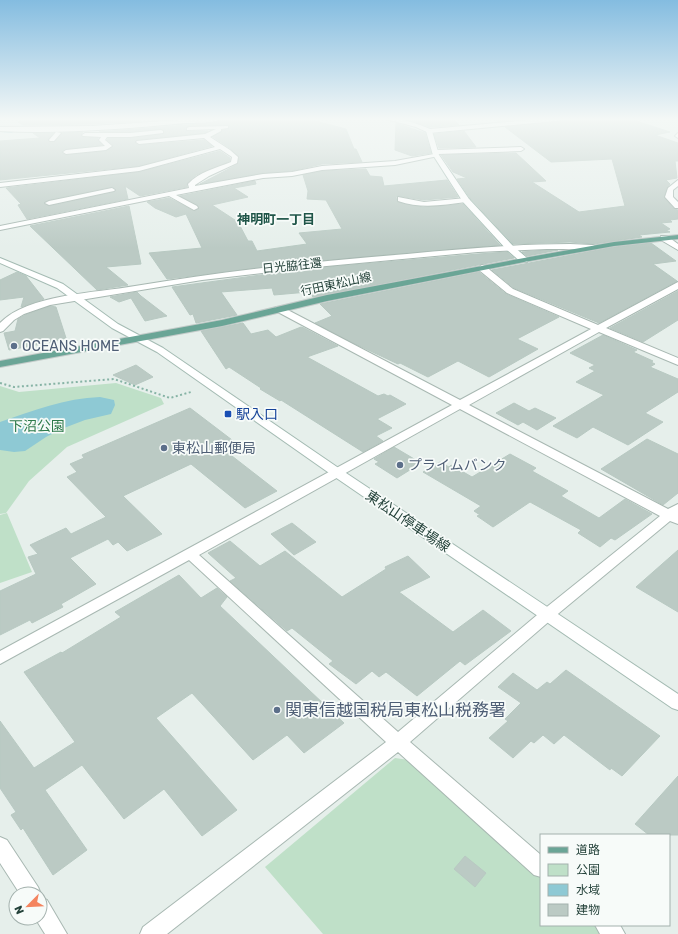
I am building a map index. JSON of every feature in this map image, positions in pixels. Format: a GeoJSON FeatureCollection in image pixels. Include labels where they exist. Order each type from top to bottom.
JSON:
{"type":"FeatureCollection","features":[{"type":"Feature","properties":{"kind":"main road","name":"行田東松山線"},"geometry":{"type":"LineString","coordinates":[[0,364],[139,339],[279,310],[327,298],[524,260],[594,247],[678,237]]}},
{"type":"Feature","properties":{"kind":"street"},"geometry":{"type":"LineString","coordinates":[[49,203],[106,180],[169,162]]}},
{"type":"Feature","properties":{"kind":"street"},"geometry":{"type":"LineString","coordinates":[[192,188],[192,184],[206,173],[234,162]]}},
{"type":"Feature","properties":{"kind":"street"},"geometry":{"type":"LineString","coordinates":[[0,228],[113,206],[192,188],[263,176],[292,174],[336,166],[401,162]]}},
{"type":"Feature","properties":{"kind":"street"},"geometry":{"type":"LineString","coordinates":[[441,162],[466,200],[510,248],[524,260]]}},
{"type":"Feature","properties":{"kind":"street"},"geometry":{"type":"LineString","coordinates":[[96,165],[106,180],[113,206]]}},
{"type":"Feature","properties":{"kind":"street"},"geometry":{"type":"LineString","coordinates":[[0,185],[106,180]]}},
{"type":"Feature","properties":{"kind":"street"},"geometry":{"type":"LineString","coordinates":[[678,182],[670,189],[669,197],[678,206]]}},
{"type":"Feature","properties":{"kind":"street"},"geometry":{"type":"LineString","coordinates":[[170,194],[194,208]]}},
{"type":"Feature","properties":{"kind":"street"},"geometry":{"type":"LineString","coordinates":[[401,199],[408,203],[466,200]]}},
{"type":"Feature","properties":{"kind":"street"},"geometry":{"type":"LineString","coordinates":[[664,238],[678,248]]}},
{"type":"Feature","properties":{"kind":"street","name":"日光脇往還"},"geometry":{"type":"LineString","coordinates":[[0,329],[10,319],[22,311],[78,298],[194,278],[366,259],[561,245],[594,247]]}},
{"type":"Feature","properties":{"kind":"street","name":"東松山停車場線"},"geometry":{"type":"LineString","coordinates":[[0,260],[60,286],[115,326],[160,350],[336,472],[678,703]]}},
{"type":"Feature","properties":{"kind":"street"},"geometry":{"type":"LineString","coordinates":[[482,268],[510,292],[678,362]]}},
{"type":"Feature","properties":{"kind":"street"},"geometry":{"type":"LineString","coordinates":[[0,658],[678,285]]}},
{"type":"Feature","properties":{"kind":"street"},"geometry":{"type":"LineString","coordinates":[[150,934],[398,742],[548,614],[675,514],[458,405],[279,310]]}},
{"type":"Feature","properties":{"kind":"street"},"geometry":{"type":"LineString","coordinates":[[189,553],[398,742],[540,867]]}},
{"type":"Feature","properties":{"kind":"street"},"geometry":{"type":"LineString","coordinates":[[0,846],[27,886]]}},
{"type":"Feature","properties":{"kind":"street"},"geometry":{"type":"LineString","coordinates":[[48,919],[58,934]]}},
{"type":"Feature","properties":{"kind":"street"},"geometry":{"type":"LineString","coordinates":[[606,926],[615,934]]}},
{"type":"Feature","properties":{"kind":"path"},"geometry":{"type":"LineString","coordinates":[[0,383],[14,387],[114,380],[170,398],[191,392]]}},
{"type":"Feature","properties":{"kind":"green space","name":"下沼公園"},"geometry":{"type":"Polygon","coordinates":[[[116,383],[161,398],[164,404],[67,447],[29,481],[6,513],[0,514],[0,386],[19,392],[116,383]]]}},
{"type":"Feature","properties":{"kind":"green space"},"geometry":{"type":"Polygon","coordinates":[[[7,513],[32,572],[0,583],[0,515],[7,513]]]}},
{"type":"Feature","properties":{"kind":"green space"},"geometry":{"type":"Polygon","coordinates":[[[395,758],[409,760],[540,876],[540,926],[596,926],[605,934],[323,934],[265,867],[395,758]]]}},
{"type":"Feature","properties":{"kind":"water"},"geometry":{"type":"Polygon","coordinates":[[[100,397],[114,400],[115,405],[111,414],[85,420],[64,428],[46,437],[25,451],[14,452],[0,450],[0,422],[62,402],[100,397]]]}},
{"type":"Feature","properties":{"kind":"building"},"geometry":{"type":"Polygon","coordinates":[[[0,162],[155,162],[139,166],[0,180],[0,162]]]}},
{"type":"Feature","properties":{"kind":"building"},"geometry":{"type":"Polygon","coordinates":[[[179,162],[229,162],[196,175],[187,183],[187,187],[140,196],[125,186],[128,199],[27,219],[18,205],[21,204],[6,188],[139,172],[179,162]],[[113,187],[49,200],[44,204],[49,206],[114,192],[116,190],[113,187]]]}},
{"type":"Feature","properties":{"kind":"building"},"geometry":{"type":"Polygon","coordinates":[[[238,162],[362,162],[322,164],[292,171],[263,173],[200,184],[238,164],[238,162]]]}},
{"type":"Feature","properties":{"kind":"building"},"geometry":{"type":"Polygon","coordinates":[[[446,162],[525,162],[546,181],[532,182],[579,212],[625,206],[613,162],[675,162],[677,178],[666,180],[670,184],[664,197],[674,209],[678,210],[678,219],[670,220],[672,222],[661,223],[670,229],[666,230],[670,232],[639,235],[642,237],[594,244],[570,242],[513,244],[470,198],[457,179],[467,178],[453,172],[446,162]]]}},
{"type":"Feature","properties":{"kind":"building"},"geometry":{"type":"Polygon","coordinates":[[[366,169],[370,176],[382,177],[384,186],[447,180],[458,197],[424,200],[398,196],[396,197],[397,202],[423,207],[463,204],[500,245],[305,262],[167,279],[149,253],[202,248],[186,214],[176,217],[155,208],[147,202],[169,198],[195,211],[199,208],[198,205],[180,196],[255,181],[256,184],[234,188],[248,197],[212,205],[238,222],[248,241],[252,241],[257,251],[307,244],[299,233],[342,229],[326,200],[307,199],[308,191],[303,175],[322,171],[366,169]]]}},
{"type":"Feature","properties":{"kind":"building"},"geometry":{"type":"Polygon","coordinates":[[[129,206],[141,264],[106,267],[128,285],[97,290],[30,226],[129,206]]]}},
{"type":"Feature","properties":{"kind":"building"},"geometry":{"type":"Polygon","coordinates":[[[651,243],[676,261],[653,264],[677,281],[599,323],[514,288],[492,270],[614,247],[651,243]]]}},
{"type":"Feature","properties":{"kind":"building"},"geometry":{"type":"Polygon","coordinates":[[[558,250],[527,256],[522,252],[558,250]]]}},
{"type":"Feature","properties":{"kind":"building"},"geometry":{"type":"Polygon","coordinates":[[[507,252],[514,258],[313,297],[308,292],[274,295],[272,288],[221,292],[237,315],[196,323],[193,314],[190,315],[172,287],[305,269],[507,252]]]}},
{"type":"Feature","properties":{"kind":"building"},"geometry":{"type":"Polygon","coordinates":[[[17,272],[26,276],[44,299],[21,307],[24,297],[0,300],[0,280],[17,272]]]}},
{"type":"Feature","properties":{"kind":"building"},"geometry":{"type":"Polygon","coordinates":[[[479,272],[506,294],[559,317],[517,339],[538,349],[489,377],[458,361],[428,377],[351,342],[315,323],[332,316],[320,304],[479,272]]]}},
{"type":"Feature","properties":{"kind":"building"},"geometry":{"type":"Polygon","coordinates":[[[678,291],[678,320],[643,342],[610,328],[678,291]]]}},
{"type":"Feature","properties":{"kind":"building"},"geometry":{"type":"Polygon","coordinates":[[[137,292],[167,316],[145,321],[131,298],[119,302],[110,297],[137,292]]]}},
{"type":"Feature","properties":{"kind":"building"},"geometry":{"type":"Polygon","coordinates":[[[50,306],[56,307],[66,338],[9,350],[4,333],[15,331],[18,319],[50,306]]]}},
{"type":"Feature","properties":{"kind":"building"},"geometry":{"type":"Polygon","coordinates":[[[243,323],[251,334],[268,330],[276,337],[301,327],[338,346],[307,357],[378,396],[384,394],[388,396],[390,395],[406,404],[377,419],[392,428],[376,436],[383,441],[363,452],[281,400],[280,401],[260,389],[261,388],[229,367],[226,369],[201,331],[243,323]]]}},
{"type":"Feature","properties":{"kind":"building"},"geometry":{"type":"Polygon","coordinates":[[[603,335],[637,350],[633,352],[653,361],[651,362],[655,364],[650,367],[678,379],[678,392],[645,413],[663,422],[628,445],[593,427],[577,438],[553,426],[604,395],[576,382],[595,371],[589,368],[595,365],[570,353],[603,335]]]}},
{"type":"Feature","properties":{"kind":"building"},"geometry":{"type":"Polygon","coordinates":[[[136,365],[153,377],[135,385],[113,375],[136,365]]]}},
{"type":"Feature","properties":{"kind":"building"},"geometry":{"type":"Polygon","coordinates":[[[514,403],[529,411],[535,408],[556,418],[537,430],[523,422],[518,425],[496,413],[514,403]]]}},
{"type":"Feature","properties":{"kind":"building"},"geometry":{"type":"Polygon","coordinates":[[[190,408],[236,443],[223,449],[277,491],[245,508],[191,464],[123,496],[162,534],[127,551],[118,542],[113,545],[108,539],[70,558],[96,584],[61,604],[63,607],[32,623],[30,620],[0,635],[0,591],[36,574],[28,557],[38,554],[30,545],[66,528],[71,534],[106,517],[67,477],[77,472],[70,464],[84,458],[82,455],[190,408]]]}},
{"type":"Feature","properties":{"kind":"building"},"geometry":{"type":"Polygon","coordinates":[[[647,439],[678,454],[678,493],[663,505],[601,469],[647,439]]]}},
{"type":"Feature","properties":{"kind":"building"},"geometry":{"type":"Polygon","coordinates":[[[394,447],[421,463],[397,478],[375,464],[379,462],[374,459],[394,447]]]}},
{"type":"Feature","properties":{"kind":"building"},"geometry":{"type":"Polygon","coordinates":[[[510,454],[536,468],[532,471],[568,491],[561,496],[599,518],[625,499],[652,514],[615,540],[611,538],[600,547],[578,533],[581,530],[530,502],[493,527],[477,516],[480,515],[474,511],[481,506],[423,472],[440,462],[449,467],[451,465],[472,477],[510,454]]]}},
{"type":"Feature","properties":{"kind":"building"},"geometry":{"type":"Polygon","coordinates":[[[292,523],[316,542],[294,555],[271,534],[292,523]]]}},
{"type":"Feature","properties":{"kind":"building"},"geometry":{"type":"Polygon","coordinates":[[[230,541],[260,566],[285,551],[342,597],[386,569],[385,567],[408,556],[430,577],[399,592],[453,632],[483,610],[511,631],[465,665],[460,661],[417,696],[386,672],[379,677],[372,671],[356,684],[329,664],[333,661],[292,628],[287,631],[230,581],[236,578],[208,553],[230,541]]]}},
{"type":"Feature","properties":{"kind":"building"},"geometry":{"type":"Polygon","coordinates":[[[678,550],[678,612],[636,587],[678,550]]]}},
{"type":"Feature","properties":{"kind":"building"},"geometry":{"type":"Polygon","coordinates":[[[179,575],[201,598],[217,588],[227,597],[220,606],[344,723],[304,753],[287,735],[253,760],[192,693],[156,718],[237,810],[202,836],[164,789],[124,819],[82,765],[45,790],[87,850],[53,875],[23,828],[21,830],[11,815],[16,812],[0,788],[0,721],[34,768],[75,742],[24,672],[61,652],[62,653],[121,617],[115,612],[179,575]]]}},
{"type":"Feature","properties":{"kind":"building"},"geometry":{"type":"Polygon","coordinates":[[[566,670],[660,736],[622,776],[611,768],[610,770],[564,735],[554,744],[543,735],[534,743],[531,741],[513,758],[489,738],[508,721],[505,719],[521,703],[498,687],[513,673],[537,690],[547,682],[550,684],[566,670]]]}},
{"type":"Feature","properties":{"kind":"building"},"geometry":{"type":"Polygon","coordinates":[[[678,776],[678,835],[648,834],[635,824],[678,776]]]}},
{"type":"Feature","properties":{"kind":"building"},"geometry":{"type":"Polygon","coordinates":[[[465,856],[486,873],[475,887],[454,869],[465,856]]]}},
{"type":"Feature","properties":{"kind":"place","name":"OCEANS HOME"},"geometry":{"type":"Point","coordinates":[14,346]}},
{"type":"Feature","properties":{"kind":"place","name":"駅入口"},"geometry":{"type":"Point","coordinates":[228,414]}},
{"type":"Feature","properties":{"kind":"place","name":"東松山郵便局"},"geometry":{"type":"Point","coordinates":[164,448]}},
{"type":"Feature","properties":{"kind":"place","name":"プライムバンク"},"geometry":{"type":"Point","coordinates":[400,465]}},
{"type":"Feature","properties":{"kind":"place","name":"関東信越国税局東松山税務署"},"geometry":{"type":"Point","coordinates":[277,710]}},
{"type":"Feature","properties":{"kind":"district","name":"神明町一丁目"},"geometry":{"type":"Point","coordinates":[276,219]}}]}
